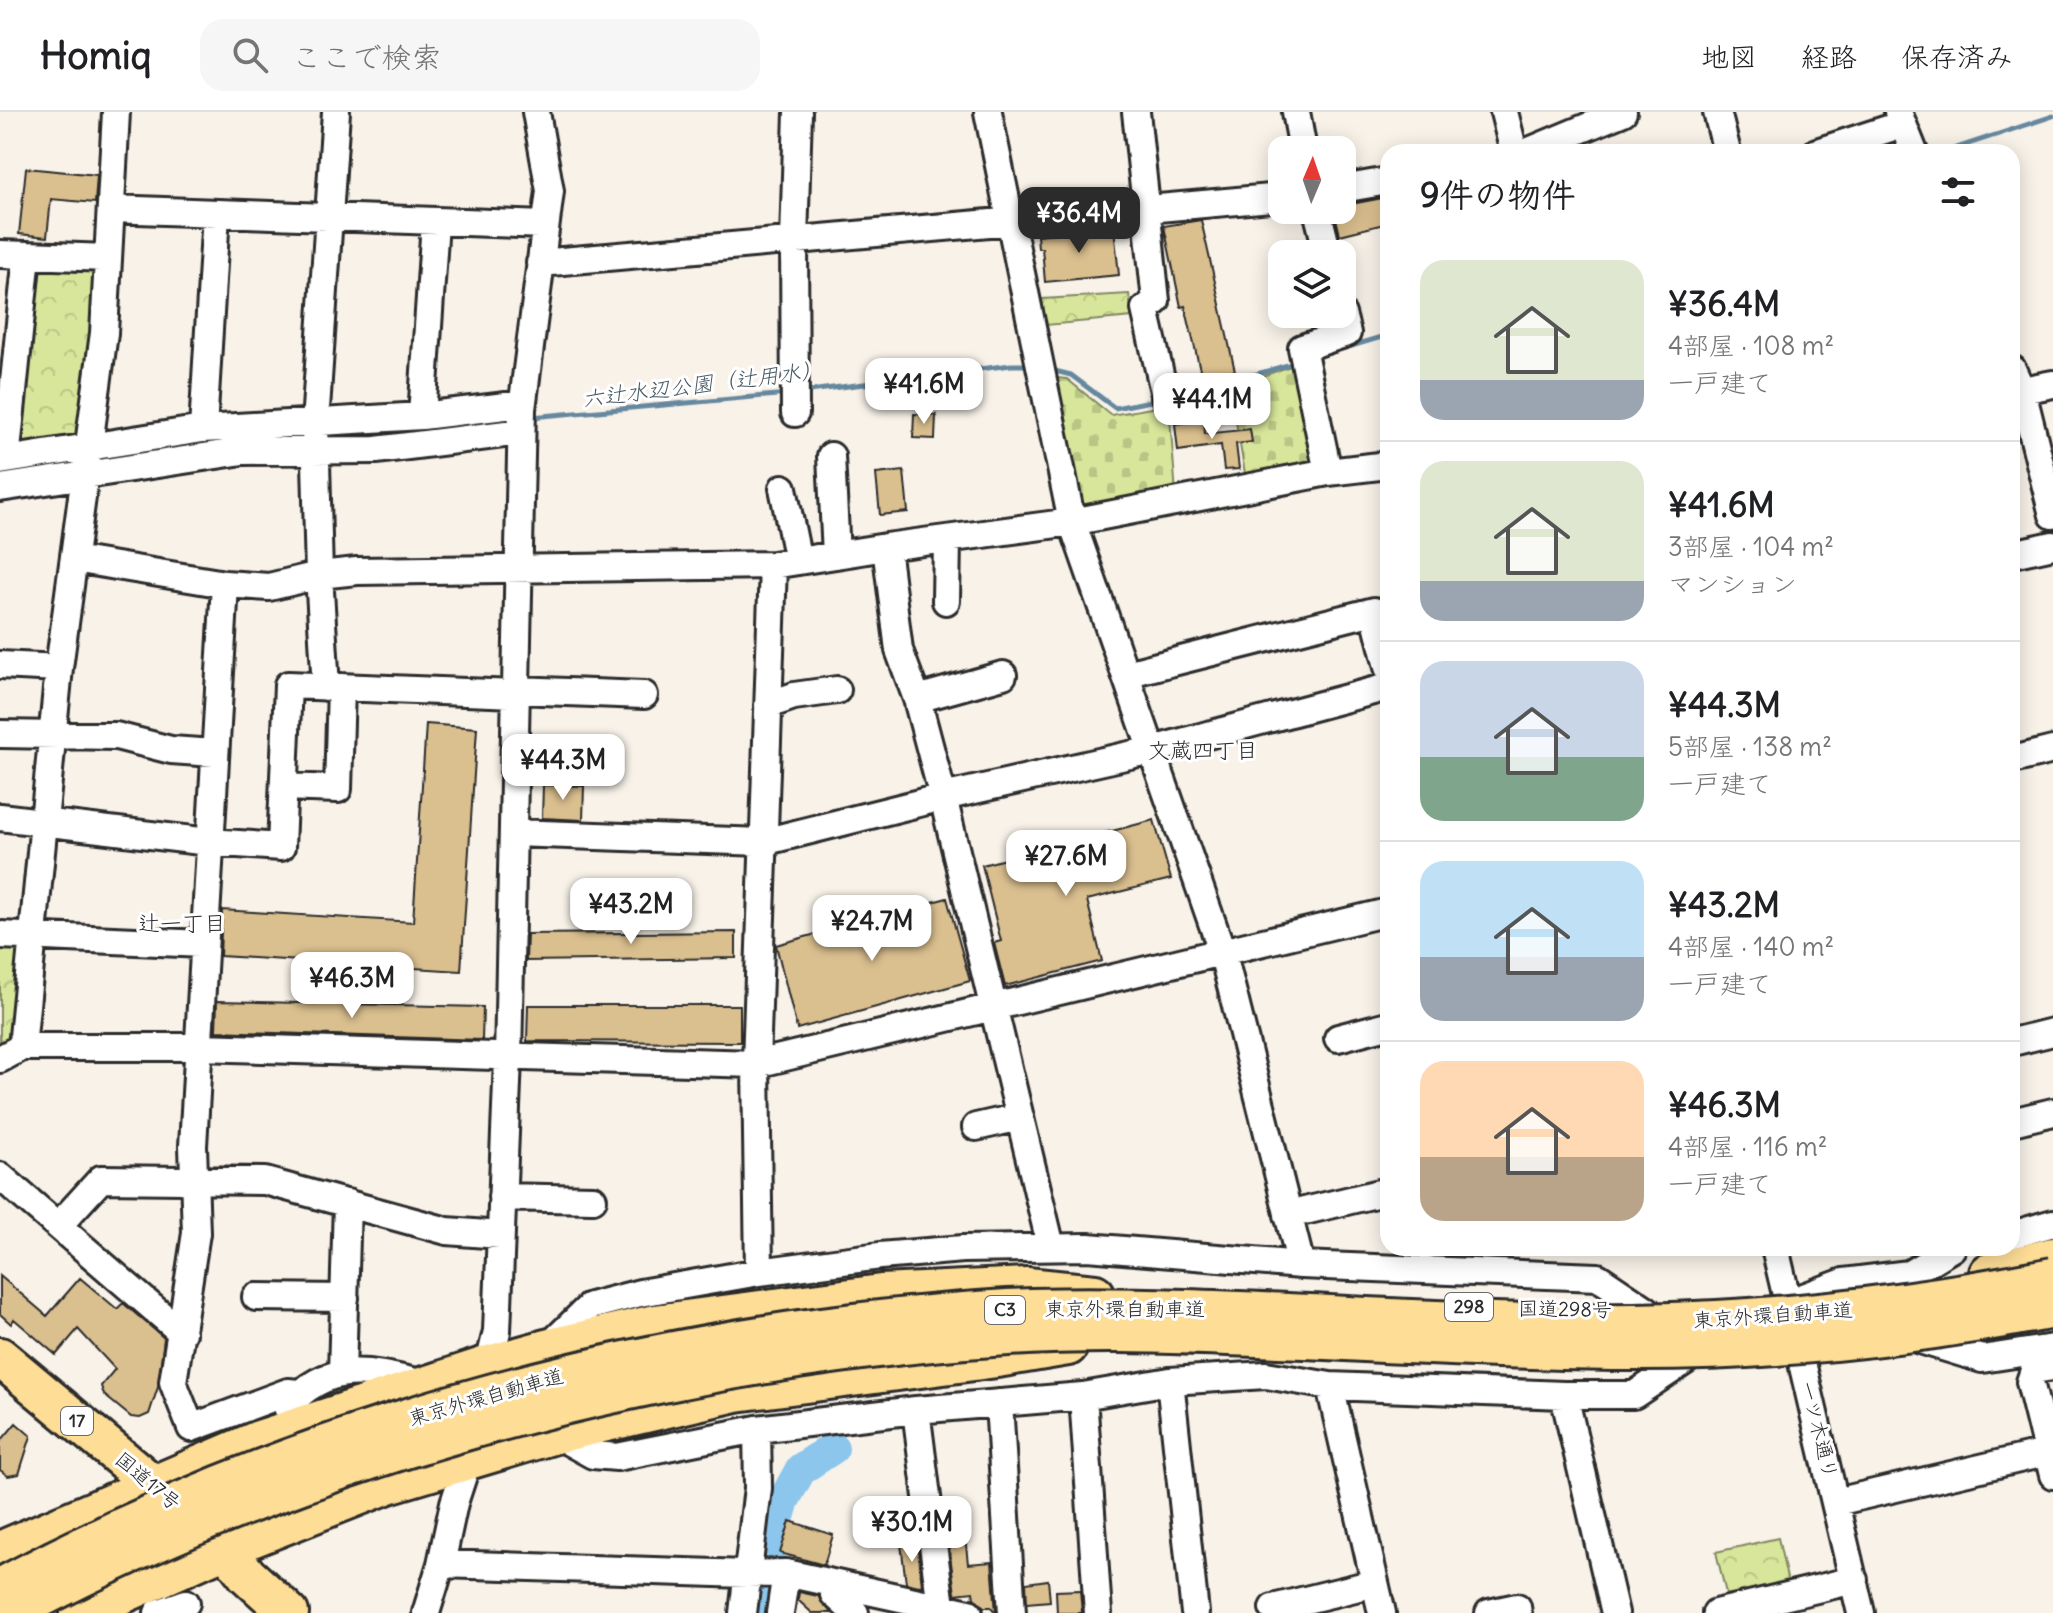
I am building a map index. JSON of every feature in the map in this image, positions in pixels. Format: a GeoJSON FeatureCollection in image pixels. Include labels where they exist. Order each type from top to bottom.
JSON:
{"type":"FeatureCollection","features":[{"type":"Feature","properties":{"kind":"highway","name":"国道298号"},"geometry":{"type":"LineString","coordinates":[[1157,1314],[1647,1310],[1788,1303],[1898,1290],[1990,1273],[2053,1257]]}},
{"type":"Feature","properties":{"kind":"highway","name":"東京外環自動車道"},"geometry":{"type":"LineString","coordinates":[[0,1588],[63,1555],[235,1479],[433,1410],[599,1366],[784,1332],[936,1314],[1059,1308],[1251,1310],[1630,1324],[1730,1320],[1858,1309],[2053,1277]]}},
{"type":"Feature","properties":{"kind":"highway"},"geometry":{"type":"LineString","coordinates":[[0,1551],[259,1440],[489,1365],[655,1324],[881,1294],[1027,1287],[1157,1314]]}},
{"type":"Feature","properties":{"kind":"highway","name":"国道298号"},"geometry":{"type":"LineString","coordinates":[[881,1328],[1063,1302],[1157,1314],[1706,1347],[1798,1347],[2005,1332],[2053,1324]]}},
{"type":"Feature","properties":{"kind":"highway","name":"東京外環自動車道"},"geometry":{"type":"LineString","coordinates":[[11,1613],[170,1536],[350,1467],[442,1437],[605,1394],[816,1356],[941,1341],[1120,1333],[1470,1348],[1632,1351],[1861,1338],[1991,1321],[2053,1309]]}},
{"type":"Feature","properties":{"kind":"highway"},"geometry":{"type":"LineString","coordinates":[[92,1610],[226,1548],[388,1484],[555,1434],[736,1392],[997,1358],[1157,1314]]}},
{"type":"Feature","properties":{"kind":"highway","name":"国道17号"},"geometry":{"type":"LineString","coordinates":[[0,1357],[226,1548],[247,1575],[289,1613]]}},
{"type":"Feature","properties":{"kind":"street"},"geometry":{"type":"LineString","coordinates":[[116,112],[104,333],[59,668],[34,938],[11,1053],[200,1047],[756,1064],[1380,914]]}},
{"type":"Feature","properties":{"kind":"street"},"geometry":{"type":"LineString","coordinates":[[284,787],[338,789],[334,687],[319,575],[315,438],[336,112]]}},
{"type":"Feature","properties":{"kind":"street"},"geometry":{"type":"LineString","coordinates":[[426,1613],[441,1564],[454,1503],[469,1460],[497,1331],[508,1058],[522,417],[550,191],[536,112]]}},
{"type":"Feature","properties":{"kind":"street"},"geometry":{"type":"LineString","coordinates":[[795,413],[794,240],[798,112]]}},
{"type":"Feature","properties":{"kind":"street"},"geometry":{"type":"LineString","coordinates":[[988,112],[1072,522],[1223,954],[1301,1265]]}},
{"type":"Feature","properties":{"kind":"street"},"geometry":{"type":"LineString","coordinates":[[1136,112],[1156,301],[1145,309],[1166,400]]}},
{"type":"Feature","properties":{"kind":"street"},"geometry":{"type":"LineString","coordinates":[[1296,112],[1300,136]]}},
{"type":"Feature","properties":{"kind":"street"},"geometry":{"type":"LineString","coordinates":[[1504,112],[1512,144]]}},
{"type":"Feature","properties":{"kind":"street"},"geometry":{"type":"LineString","coordinates":[[1546,144],[1623,112]]}},
{"type":"Feature","properties":{"kind":"street"},"geometry":{"type":"LineString","coordinates":[[1717,112],[1725,144]]}},
{"type":"Feature","properties":{"kind":"street"},"geometry":{"type":"LineString","coordinates":[[1837,144],[1900,118],[1911,144]]}},
{"type":"Feature","properties":{"kind":"street"},"geometry":{"type":"LineString","coordinates":[[1356,187],[1380,182]]}},
{"type":"Feature","properties":{"kind":"street"},"geometry":{"type":"LineString","coordinates":[[540,263],[1268,198]]}},
{"type":"Feature","properties":{"kind":"street"},"geometry":{"type":"LineString","coordinates":[[111,209],[545,225]]}},
{"type":"Feature","properties":{"kind":"street"},"geometry":{"type":"LineString","coordinates":[[203,429],[216,214]]}},
{"type":"Feature","properties":{"kind":"street"},"geometry":{"type":"LineString","coordinates":[[422,416],[435,222]]}},
{"type":"Feature","properties":{"kind":"street"},"geometry":{"type":"LineString","coordinates":[[0,254],[108,258]]}},
{"type":"Feature","properties":{"kind":"street"},"geometry":{"type":"LineString","coordinates":[[27,255],[3,460],[87,462],[243,451],[422,416],[522,417]]}},
{"type":"Feature","properties":{"kind":"street"},"geometry":{"type":"LineString","coordinates":[[1328,472],[1302,348],[1347,333],[1346,328]]}},
{"type":"Feature","properties":{"kind":"street"},"geometry":{"type":"LineString","coordinates":[[2020,384],[2053,384]]}},
{"type":"Feature","properties":{"kind":"street"},"geometry":{"type":"LineString","coordinates":[[2020,401],[2053,515]]}},
{"type":"Feature","properties":{"kind":"street"},"geometry":{"type":"LineString","coordinates":[[0,488],[203,429],[315,438],[376,450],[522,417]]}},
{"type":"Feature","properties":{"kind":"street"},"geometry":{"type":"LineString","coordinates":[[831,456],[836,555]]}},
{"type":"Feature","properties":{"kind":"street"},"geometry":{"type":"LineString","coordinates":[[74,559],[225,584],[269,587],[319,575],[399,569],[785,563],[1072,522],[1328,472],[1380,466]]}},
{"type":"Feature","properties":{"kind":"street"},"geometry":{"type":"LineString","coordinates":[[759,1272],[756,1064],[768,705],[785,563],[783,488]]}},
{"type":"Feature","properties":{"kind":"street"},"geometry":{"type":"LineString","coordinates":[[946,601],[947,539]]}},
{"type":"Feature","properties":{"kind":"street"},"geometry":{"type":"LineString","coordinates":[[2020,552],[2053,545]]}},
{"type":"Feature","properties":{"kind":"street"},"geometry":{"type":"LineString","coordinates":[[886,547],[899,650],[917,699],[943,797],[1051,1247]]}},
{"type":"Feature","properties":{"kind":"street"},"geometry":{"type":"LineString","coordinates":[[225,584],[193,1146],[196,1233],[173,1382],[191,1428],[288,1392],[299,1393]]}},
{"type":"Feature","properties":{"kind":"street"},"geometry":{"type":"LineString","coordinates":[[1126,674],[1380,609]]}},
{"type":"Feature","properties":{"kind":"street"},"geometry":{"type":"LineString","coordinates":[[0,665],[59,668]]}},
{"type":"Feature","properties":{"kind":"street"},"geometry":{"type":"LineString","coordinates":[[917,699],[1003,675]]}},
{"type":"Feature","properties":{"kind":"street"},"geometry":{"type":"LineString","coordinates":[[0,817],[209,842],[281,847],[288,685],[644,695]]}},
{"type":"Feature","properties":{"kind":"street"},"geometry":{"type":"LineString","coordinates":[[513,833],[763,842],[1152,750],[1380,689]]}},
{"type":"Feature","properties":{"kind":"street"},"geometry":{"type":"LineString","coordinates":[[768,705],[794,696],[837,690]]}},
{"type":"Feature","properties":{"kind":"street"},"geometry":{"type":"LineString","coordinates":[[0,734],[116,736],[171,750],[214,753]]}},
{"type":"Feature","properties":{"kind":"street"},"geometry":{"type":"LineString","coordinates":[[2020,758],[2053,750]]}},
{"type":"Feature","properties":{"kind":"street"},"geometry":{"type":"LineString","coordinates":[[0,935],[204,944]]}},
{"type":"Feature","properties":{"kind":"street"},"geometry":{"type":"LineString","coordinates":[[1338,1038],[1380,1027]]}},
{"type":"Feature","properties":{"kind":"street"},"geometry":{"type":"LineString","coordinates":[[2020,1040],[2053,1032]]}},
{"type":"Feature","properties":{"kind":"street"},"geometry":{"type":"LineString","coordinates":[[2020,1120],[2053,1112]]}},
{"type":"Feature","properties":{"kind":"street"},"geometry":{"type":"LineString","coordinates":[[976,1127],[1020,1117]]}},
{"type":"Feature","properties":{"kind":"street"},"geometry":{"type":"LineString","coordinates":[[0,1176],[182,1333]]}},
{"type":"Feature","properties":{"kind":"street"},"geometry":{"type":"LineString","coordinates":[[58,1226],[101,1179],[265,1181],[447,1231],[500,1235]]}},
{"type":"Feature","properties":{"kind":"street"},"geometry":{"type":"LineString","coordinates":[[1288,1215],[1380,1193]]}},
{"type":"Feature","properties":{"kind":"street"},"geometry":{"type":"LineString","coordinates":[[502,1197],[593,1199]]}},
{"type":"Feature","properties":{"kind":"street"},"geometry":{"type":"LineString","coordinates":[[342,1373],[347,1203]]}},
{"type":"Feature","properties":{"kind":"street"},"geometry":{"type":"LineString","coordinates":[[2020,1233],[2053,1223]]}},
{"type":"Feature","properties":{"kind":"street"},"geometry":{"type":"LineString","coordinates":[[546,1349],[590,1306],[640,1293],[759,1272],[963,1249],[1088,1247],[1301,1265],[1598,1277],[1647,1310]]}},
{"type":"Feature","properties":{"kind":"street"},"geometry":{"type":"LineString","coordinates":[[1526,1256],[1530,1274]]}},
{"type":"Feature","properties":{"kind":"street","name":"一ツ木通り"},"geometry":{"type":"LineString","coordinates":[[1777,1256],[1861,1613]]}},
{"type":"Feature","properties":{"kind":"street"},"geometry":{"type":"LineString","coordinates":[[1788,1303],[1844,1282],[1909,1274],[1939,1256]]}},
{"type":"Feature","properties":{"kind":"street"},"geometry":{"type":"LineString","coordinates":[[256,1297],[345,1298]]}},
{"type":"Feature","properties":{"kind":"street"},"geometry":{"type":"LineString","coordinates":[[1917,1339],[1982,1359],[2053,1348]]}},
{"type":"Feature","properties":{"kind":"street"},"geometry":{"type":"LineString","coordinates":[[555,1434],[593,1455],[617,1457],[757,1429],[916,1410],[1083,1396],[1170,1381],[1266,1375],[1330,1386],[1634,1395],[1706,1347]]}},
{"type":"Feature","properties":{"kind":"street"},"geometry":{"type":"LineString","coordinates":[[1836,1502],[2051,1459],[2030,1382],[2034,1370],[2053,1367]]}},
{"type":"Feature","properties":{"kind":"street"},"geometry":{"type":"LineString","coordinates":[[259,1440],[299,1393],[342,1373],[370,1371],[429,1386]]}},
{"type":"Feature","properties":{"kind":"street"},"geometry":{"type":"LineString","coordinates":[[1170,1381],[1195,1613]]}},
{"type":"Feature","properties":{"kind":"street"},"geometry":{"type":"LineString","coordinates":[[1330,1386],[1382,1613]]}},
{"type":"Feature","properties":{"kind":"street"},"geometry":{"type":"LineString","coordinates":[[1564,1395],[1615,1613]]}},
{"type":"Feature","properties":{"kind":"street"},"geometry":{"type":"LineString","coordinates":[[1083,1396],[1098,1613]]}},
{"type":"Feature","properties":{"kind":"street"},"geometry":{"type":"LineString","coordinates":[[999,1403],[1012,1613]]}},
{"type":"Feature","properties":{"kind":"street"},"geometry":{"type":"LineString","coordinates":[[916,1410],[941,1607]]}},
{"type":"Feature","properties":{"kind":"street"},"geometry":{"type":"LineString","coordinates":[[743,1613],[758,1488],[757,1429]]}},
{"type":"Feature","properties":{"kind":"street"},"geometry":{"type":"LineString","coordinates":[[441,1564],[786,1573],[969,1613]]}},
{"type":"Feature","properties":{"kind":"street"},"geometry":{"type":"LineString","coordinates":[[786,1573],[786,1609]]}},
{"type":"Feature","properties":{"kind":"street"},"geometry":{"type":"LineString","coordinates":[[1716,1613],[1854,1580]]}},
{"type":"Feature","properties":{"kind":"street"},"geometry":{"type":"LineString","coordinates":[[1273,1608],[1375,1583]]}},
{"type":"Feature","properties":{"kind":"street"},"geometry":{"type":"LineString","coordinates":[[837,1584],[834,1594],[855,1613]]}},
{"type":"Feature","properties":{"kind":"street"},"geometry":{"type":"LineString","coordinates":[[158,1613],[186,1603]]}},
{"type":"Feature","properties":{"kind":"street"},"geometry":{"type":"LineString","coordinates":[[1489,1613],[1517,1607],[1518,1613]]}},
{"type":"Feature","properties":{"kind":"green space"},"geometry":{"type":"Polygon","coordinates":[[[95,264],[101,272],[81,440],[15,451],[31,268],[95,264]]]}},
{"type":"Feature","properties":{"kind":"green space"},"geometry":{"type":"Polygon","coordinates":[[[1129,294],[1132,317],[1046,325],[1042,299],[1129,294]]]}},
{"type":"Feature","properties":{"kind":"green space"},"geometry":{"type":"Polygon","coordinates":[[[1304,361],[1321,463],[1246,479],[1230,388],[1304,361]]]}},
{"type":"Feature","properties":{"kind":"green space"},"geometry":{"type":"Polygon","coordinates":[[[1057,378],[1067,379],[1111,415],[1169,405],[1176,494],[1084,512],[1057,378]]]}},
{"type":"Feature","properties":{"kind":"green space"},"geometry":{"type":"Polygon","coordinates":[[[0,941],[22,943],[17,1030],[0,1043],[0,941]]]}},
{"type":"Feature","properties":{"kind":"green space"},"geometry":{"type":"Polygon","coordinates":[[[1778,1538],[1791,1596],[1730,1610],[1716,1552],[1778,1538]]]}},
{"type":"Feature","properties":{"kind":"building"},"geometry":{"type":"Polygon","coordinates":[[[26,168],[97,175],[95,203],[51,199],[47,237],[19,234],[26,168]]]}},
{"type":"Feature","properties":{"kind":"building"},"geometry":{"type":"Polygon","coordinates":[[[1380,199],[1380,225],[1340,235],[1337,224],[1356,224],[1356,203],[1380,199]]]}},
{"type":"Feature","properties":{"kind":"building"},"geometry":{"type":"Polygon","coordinates":[[[1201,220],[1235,371],[1202,378],[1185,306],[1181,307],[1164,226],[1201,220]]]}},
{"type":"Feature","properties":{"kind":"building"},"geometry":{"type":"Polygon","coordinates":[[[1114,228],[1119,275],[1045,282],[1042,248],[1038,248],[1037,235],[1114,228]]]}},
{"type":"Feature","properties":{"kind":"building"},"geometry":{"type":"Polygon","coordinates":[[[914,414],[936,415],[935,439],[913,438],[914,414]]]}},
{"type":"Feature","properties":{"kind":"building"},"geometry":{"type":"Polygon","coordinates":[[[1204,420],[1205,434],[1250,429],[1252,442],[1236,444],[1239,469],[1224,470],[1221,445],[1178,451],[1175,424],[1204,420]]]}},
{"type":"Feature","properties":{"kind":"building"},"geometry":{"type":"Polygon","coordinates":[[[904,471],[908,512],[880,515],[876,474],[904,471]]]}},
{"type":"Feature","properties":{"kind":"building"},"geometry":{"type":"Polygon","coordinates":[[[426,724],[477,728],[461,971],[220,956],[222,910],[413,922],[426,724]]]}},
{"type":"Feature","properties":{"kind":"building"},"geometry":{"type":"Polygon","coordinates":[[[543,785],[584,786],[583,820],[542,818],[543,785]]]}},
{"type":"Feature","properties":{"kind":"building"},"geometry":{"type":"Polygon","coordinates":[[[1154,820],[1171,879],[1087,900],[1102,961],[1005,986],[994,943],[1001,941],[982,865],[1154,820]]]}},
{"type":"Feature","properties":{"kind":"building"},"geometry":{"type":"Polygon","coordinates":[[[947,898],[970,981],[797,1029],[776,945],[947,898]]]}},
{"type":"Feature","properties":{"kind":"building"},"geometry":{"type":"Polygon","coordinates":[[[736,932],[736,958],[526,961],[527,934],[736,932]]]}},
{"type":"Feature","properties":{"kind":"building"},"geometry":{"type":"Polygon","coordinates":[[[217,1001],[483,1007],[482,1040],[216,1031],[217,1001]]]}},
{"type":"Feature","properties":{"kind":"building"},"geometry":{"type":"Polygon","coordinates":[[[528,1005],[740,1005],[740,1042],[527,1041],[528,1005]]]}},
{"type":"Feature","properties":{"kind":"building"},"geometry":{"type":"Polygon","coordinates":[[[0,1276],[47,1316],[80,1278],[117,1309],[123,1303],[164,1338],[158,1387],[149,1414],[140,1418],[131,1417],[104,1395],[101,1386],[115,1369],[78,1329],[56,1355],[14,1319],[11,1324],[0,1314],[0,1276]]]}},
{"type":"Feature","properties":{"kind":"building"},"geometry":{"type":"Polygon","coordinates":[[[16,1423],[31,1436],[19,1474],[8,1476],[0,1470],[0,1442],[16,1423]]]}},
{"type":"Feature","properties":{"kind":"building"},"geometry":{"type":"Polygon","coordinates":[[[790,1521],[833,1535],[824,1565],[780,1553],[790,1521]]]}},
{"type":"Feature","properties":{"kind":"building"},"geometry":{"type":"Polygon","coordinates":[[[917,1542],[922,1585],[919,1586],[906,1583],[901,1544],[917,1542]]]}},
{"type":"Feature","properties":{"kind":"building"},"geometry":{"type":"Polygon","coordinates":[[[966,1545],[968,1564],[992,1562],[996,1613],[974,1598],[973,1592],[955,1594],[949,1547],[966,1545]]]}},
{"type":"Feature","properties":{"kind":"building"},"geometry":{"type":"Polygon","coordinates":[[[1048,1580],[1050,1601],[1027,1603],[1026,1583],[1048,1580]]]}},
{"type":"Feature","properties":{"kind":"building"},"geometry":{"type":"Polygon","coordinates":[[[1080,1590],[1082,1613],[1057,1613],[1056,1591],[1080,1590]]]}},
{"type":"Feature","properties":{"kind":"building"},"geometry":{"type":"Polygon","coordinates":[[[799,1592],[818,1596],[831,1613],[812,1613],[798,1600],[799,1592]]]}},
{"type":"Feature","properties":{"kind":"waterway","name":"六辻水辺公園（辻用水）"},"geometry":{"type":"LineString","coordinates":[[1968,144],[2053,116]]}},
{"type":"Feature","properties":{"kind":"waterway","name":"六辻水辺公園（辻用水）"},"geometry":{"type":"LineString","coordinates":[[1328,353],[1380,337]]}},
{"type":"Feature","properties":{"kind":"waterway","name":"六辻水辺公園（辻用水）"},"geometry":{"type":"LineString","coordinates":[[1173,394],[1295,363]]}},
{"type":"Feature","properties":{"kind":"waterway","name":"六辻水辺公園（辻用水）"},"geometry":{"type":"LineString","coordinates":[[802,392],[1030,365]]}},
{"type":"Feature","properties":{"kind":"waterway","name":"六辻水辺公園（辻用水）"},"geometry":{"type":"LineString","coordinates":[[1051,370],[1071,375],[1115,408],[1156,400]]}},
{"type":"Feature","properties":{"kind":"waterway","name":"六辻水辺公園（辻用水）"},"geometry":{"type":"LineString","coordinates":[[531,417],[788,394]]}},
{"type":"Feature","properties":{"kind":"waterway","name":"六辻水辺公園（辻用水）"},"geometry":{"type":"LineString","coordinates":[[396,435],[513,419]]}},
{"type":"Feature","properties":{"kind":"waterway","name":"六辻水辺公園（辻用水）"},"geometry":{"type":"LineString","coordinates":[[133,453],[218,441]]}},
{"type":"Feature","properties":{"kind":"waterway"},"geometry":{"type":"LineString","coordinates":[[763,1613],[770,1547],[784,1500],[801,1469],[833,1448]]}},
{"type":"Feature","properties":{"kind":"district","name":"文蔵四丁目"},"geometry":{"type":"Point","coordinates":[1203,750]}},
{"type":"Feature","properties":{"kind":"district","name":"辻一丁目"},"geometry":{"type":"Point","coordinates":[182,923]}}]}
